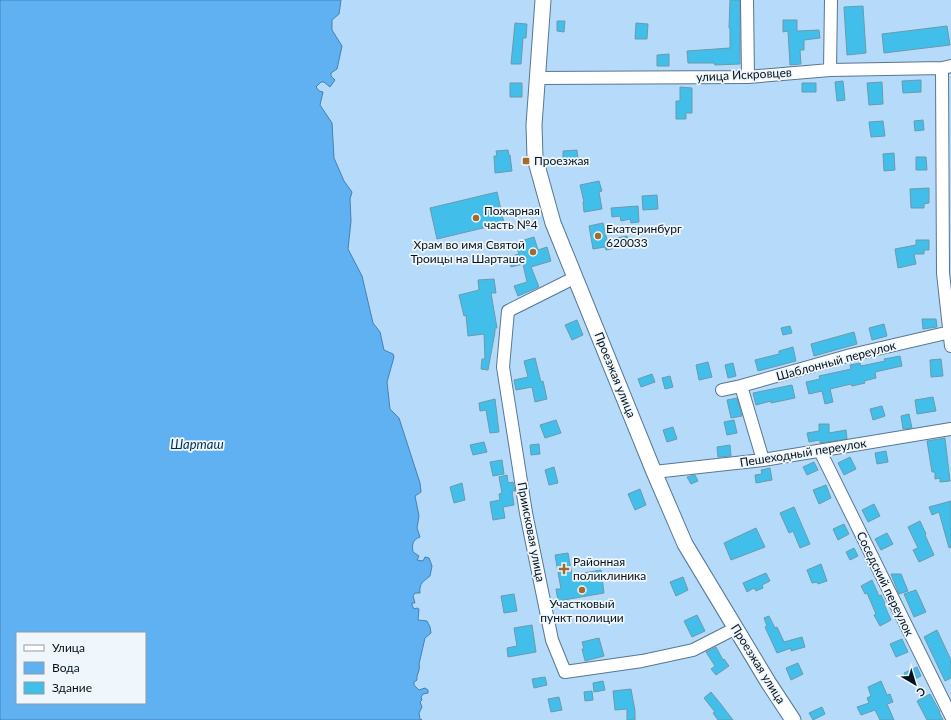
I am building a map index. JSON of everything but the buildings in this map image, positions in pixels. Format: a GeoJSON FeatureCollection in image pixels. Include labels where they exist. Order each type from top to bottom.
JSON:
{"type":"FeatureCollection","features":[{"type":"Feature","properties":{"kind":"main road","name":"Проезжая улица"},"geometry":{"type":"LineString","coordinates":[[543,0],[534,125],[535,158],[553,223],[654,472],[685,544],[793,720]]}},
{"type":"Feature","properties":{"kind":"street"},"geometry":{"type":"LineString","coordinates":[[747,0],[748,77]]}},
{"type":"Feature","properties":{"kind":"street"},"geometry":{"type":"LineString","coordinates":[[830,70],[831,0]]}},
{"type":"Feature","properties":{"kind":"street","name":"улица Искровцев"},"geometry":{"type":"LineString","coordinates":[[537,78],[748,77],[830,70],[946,67]]}},
{"type":"Feature","properties":{"kind":"street"},"geometry":{"type":"LineString","coordinates":[[946,67],[943,273],[951,346]]}},
{"type":"Feature","properties":{"kind":"street","name":"Приисковая улица"},"geometry":{"type":"LineString","coordinates":[[576,277],[508,311],[504,367],[526,513],[552,640],[565,672],[642,661],[693,650],[736,628]]}},
{"type":"Feature","properties":{"kind":"street","name":"Шаблонный переулок"},"geometry":{"type":"LineString","coordinates":[[722,390],[851,355],[950,332]]}},
{"type":"Feature","properties":{"kind":"street"},"geometry":{"type":"LineString","coordinates":[[741,386],[763,460]]}},
{"type":"Feature","properties":{"kind":"street","name":"Пешеходный переулок"},"geometry":{"type":"LineString","coordinates":[[654,472],[763,460],[951,430]]}},
{"type":"Feature","properties":{"kind":"street","name":"Соседский переулок"},"geometry":{"type":"LineString","coordinates":[[820,451],[951,716]]}},
{"type":"Feature","properties":{"kind":"water","name":"Шарташ"},"geometry":{"type":"Polygon","coordinates":[[[0,0],[341,0],[339,14],[332,20],[332,30],[342,46],[337,69],[331,73],[331,76],[335,80],[330,87],[324,82],[321,82],[316,87],[319,91],[323,92],[320,105],[332,123],[334,158],[344,181],[352,192],[350,199],[351,221],[348,249],[362,276],[373,323],[380,332],[384,350],[393,354],[394,357],[387,382],[390,409],[399,418],[420,483],[421,492],[415,496],[419,516],[417,528],[420,537],[413,543],[413,552],[419,556],[417,560],[423,561],[425,557],[429,558],[432,566],[430,576],[423,581],[420,593],[415,593],[413,596],[415,603],[412,603],[414,609],[419,609],[418,620],[427,621],[431,633],[425,638],[417,680],[414,682],[414,685],[419,690],[425,688],[428,690],[428,693],[423,694],[421,697],[422,700],[420,702],[422,707],[419,713],[420,719],[422,720],[0,720],[0,0]]]}},
{"type":"Feature","properties":{"kind":"place","name":"Проезжая"},"geometry":{"type":"Point","coordinates":[526,161]}},
{"type":"Feature","properties":{"kind":"place","name":"Пожарная часть №4"},"geometry":{"type":"Point","coordinates":[476,218]}},
{"type":"Feature","properties":{"kind":"place","name":"Екатеринбург 620033"},"geometry":{"type":"Point","coordinates":[598,236]}},
{"type":"Feature","properties":{"kind":"place","name":"Храм во имя Святой Троицы на Шарташе"},"geometry":{"type":"Point","coordinates":[533,252]}},
{"type":"Feature","properties":{"kind":"place","name":"Районная поликлиника"},"geometry":{"type":"Point","coordinates":[564,569]}},
{"type":"Feature","properties":{"kind":"place","name":"Участковый пункт полиции"},"geometry":{"type":"Point","coordinates":[582,590]}}]}
